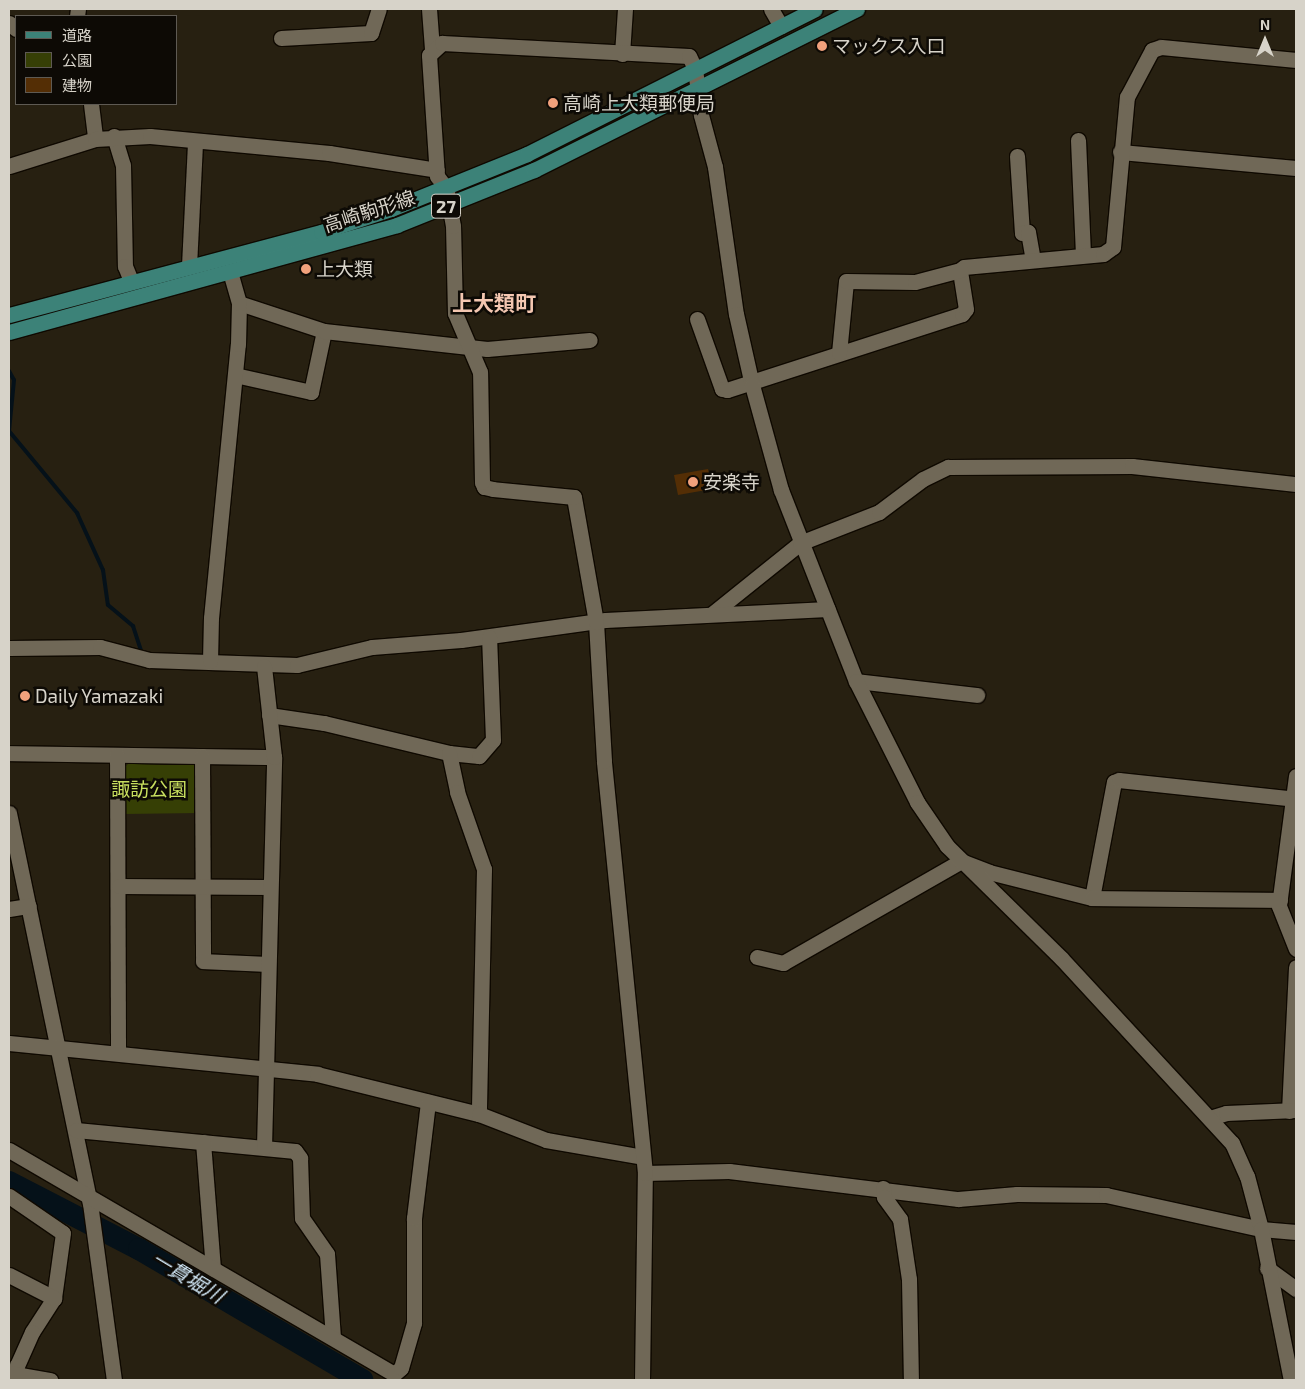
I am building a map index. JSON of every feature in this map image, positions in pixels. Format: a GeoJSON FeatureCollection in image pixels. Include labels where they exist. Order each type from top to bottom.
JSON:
{"type":"FeatureCollection","features":[{"type":"Feature","properties":{"kind":"main road","name":"高崎駒形線"},"geometry":{"type":"LineString","coordinates":[[9,315],[321,232],[446,188],[593,122],[815,9]]}},
{"type":"Feature","properties":{"kind":"main road","name":"高崎駒形線"},"geometry":{"type":"LineString","coordinates":[[9,332],[397,225],[448,206],[534,170],[856,9]]}},
{"type":"Feature","properties":{"kind":"street"},"geometry":{"type":"LineString","coordinates":[[281,38],[371,33],[379,9]]}},
{"type":"Feature","properties":{"kind":"street"},"geometry":{"type":"LineString","coordinates":[[429,9],[432,49],[429,55],[437,170],[446,188],[453,226],[455,314],[466,344],[480,372],[480,467],[484,487],[574,497],[596,622],[606,791],[645,1173],[642,1380]]}},
{"type":"Feature","properties":{"kind":"street"},"geometry":{"type":"LineString","coordinates":[[622,54],[625,9]]}},
{"type":"Feature","properties":{"kind":"street"},"geometry":{"type":"LineString","coordinates":[[771,9],[781,26]]}},
{"type":"Feature","properties":{"kind":"street"},"geometry":{"type":"LineString","coordinates":[[432,49],[442,43],[622,54],[689,56],[695,69],[697,88],[715,167],[736,314],[752,385],[800,543],[856,681],[931,826],[961,861],[1061,958],[1210,1118],[1241,1158],[1261,1229],[1267,1268],[1292,1380]]}},
{"type":"Feature","properties":{"kind":"street"},"geometry":{"type":"LineString","coordinates":[[839,353],[846,281],[915,282],[960,270],[1033,259],[1103,254],[1113,247],[1126,97],[1152,50],[1161,47],[1296,60]]}},
{"type":"Feature","properties":{"kind":"street"},"geometry":{"type":"LineString","coordinates":[[91,105],[95,139]]}},
{"type":"Feature","properties":{"kind":"street"},"geometry":{"type":"LineString","coordinates":[[9,166],[95,139],[114,136],[270,146],[437,170]]}},
{"type":"Feature","properties":{"kind":"street"},"geometry":{"type":"LineString","coordinates":[[114,136],[123,165],[125,266],[131,281]]}},
{"type":"Feature","properties":{"kind":"street"},"geometry":{"type":"LineString","coordinates":[[1078,140],[1083,254]]}},
{"type":"Feature","properties":{"kind":"street"},"geometry":{"type":"LineString","coordinates":[[189,266],[195,142]]}},
{"type":"Feature","properties":{"kind":"street"},"geometry":{"type":"LineString","coordinates":[[1120,152],[1296,168]]}},
{"type":"Feature","properties":{"kind":"street"},"geometry":{"type":"LineString","coordinates":[[1017,156],[1022,233],[1028,232],[1033,259]]}},
{"type":"Feature","properties":{"kind":"street"},"geometry":{"type":"LineString","coordinates":[[698,320],[722,389],[752,385],[839,353],[962,314],[966,309],[960,270]]}},
{"type":"Feature","properties":{"kind":"street"},"geometry":{"type":"LineString","coordinates":[[210,661],[211,618],[235,376],[239,302],[230,272]]}},
{"type":"Feature","properties":{"kind":"street"},"geometry":{"type":"LineString","coordinates":[[239,302],[324,331],[406,342],[466,344],[487,348],[590,340]]}},
{"type":"Feature","properties":{"kind":"street"},"geometry":{"type":"LineString","coordinates":[[235,376],[312,392],[324,331]]}},
{"type":"Feature","properties":{"kind":"street"},"geometry":{"type":"LineString","coordinates":[[713,613],[800,543],[879,512],[923,478],[948,467],[1132,466],[1296,484]]}},
{"type":"Feature","properties":{"kind":"street"},"geometry":{"type":"LineString","coordinates":[[9,648],[100,648],[148,660],[210,661],[264,667],[297,665],[372,647],[489,637],[596,622],[713,613],[828,609]]}},
{"type":"Feature","properties":{"kind":"street"},"geometry":{"type":"LineString","coordinates":[[269,716],[324,722],[449,753],[480,756],[492,746],[489,637]]}},
{"type":"Feature","properties":{"kind":"street"},"geometry":{"type":"LineString","coordinates":[[264,667],[274,757],[266,964],[268,1070],[264,1147]]}},
{"type":"Feature","properties":{"kind":"street"},"geometry":{"type":"LineString","coordinates":[[856,681],[977,695]]}},
{"type":"Feature","properties":{"kind":"street"},"geometry":{"type":"LineString","coordinates":[[9,753],[274,757]]}},
{"type":"Feature","properties":{"kind":"street"},"geometry":{"type":"LineString","coordinates":[[449,753],[457,792],[484,869],[479,1114]]}},
{"type":"Feature","properties":{"kind":"street"},"geometry":{"type":"LineString","coordinates":[[117,755],[119,886],[118,1053]]}},
{"type":"Feature","properties":{"kind":"street"},"geometry":{"type":"LineString","coordinates":[[202,756],[205,888],[203,961],[266,964]]}},
{"type":"Feature","properties":{"kind":"street"},"geometry":{"type":"LineString","coordinates":[[1296,776],[1295,799],[1280,900],[1296,949]]}},
{"type":"Feature","properties":{"kind":"street"},"geometry":{"type":"LineString","coordinates":[[1092,898],[1114,782],[1119,780],[1295,799]]}},
{"type":"Feature","properties":{"kind":"street"},"geometry":{"type":"LineString","coordinates":[[9,813],[60,1047],[76,1130],[89,1201],[114,1380]]}},
{"type":"Feature","properties":{"kind":"street"},"geometry":{"type":"LineString","coordinates":[[757,957],[783,963],[961,861],[997,874],[1092,898],[1280,900]]}},
{"type":"Feature","properties":{"kind":"street"},"geometry":{"type":"LineString","coordinates":[[119,886],[270,887]]}},
{"type":"Feature","properties":{"kind":"street"},"geometry":{"type":"LineString","coordinates":[[9,909],[29,906]]}},
{"type":"Feature","properties":{"kind":"street"},"geometry":{"type":"LineString","coordinates":[[1210,1118],[1226,1113],[1292,1111],[1296,968]]}},
{"type":"Feature","properties":{"kind":"street"},"geometry":{"type":"LineString","coordinates":[[9,1043],[317,1074],[479,1114],[546,1140],[643,1157]]}},
{"type":"Feature","properties":{"kind":"street"},"geometry":{"type":"LineString","coordinates":[[9,1150],[89,1201],[333,1337],[394,1374],[401,1368],[414,1323],[414,1218],[428,1102]]}},
{"type":"Feature","properties":{"kind":"street"},"geometry":{"type":"LineString","coordinates":[[76,1130],[295,1151],[300,1158],[302,1218],[327,1254],[333,1337]]}},
{"type":"Feature","properties":{"kind":"street"},"geometry":{"type":"LineString","coordinates":[[203,1142],[213,1269]]}},
{"type":"Feature","properties":{"kind":"street"},"geometry":{"type":"LineString","coordinates":[[645,1173],[729,1171],[884,1188],[958,1199],[1106,1195],[1261,1229],[1296,1232]]}},
{"type":"Feature","properties":{"kind":"street"},"geometry":{"type":"LineString","coordinates":[[884,1188],[884,1197],[900,1219],[909,1279],[911,1380]]}},
{"type":"Feature","properties":{"kind":"street"},"geometry":{"type":"LineString","coordinates":[[9,1196],[63,1233],[54,1298],[32,1332],[13,1376],[50,1380]]}},
{"type":"Feature","properties":{"kind":"street"},"geometry":{"type":"LineString","coordinates":[[1267,1268],[1296,1289]]}},
{"type":"Feature","properties":{"kind":"street"},"geometry":{"type":"LineString","coordinates":[[9,1275],[54,1298]]}},
{"type":"Feature","properties":{"kind":"green space","name":"諏訪公園"},"geometry":{"type":"Polygon","coordinates":[[[129,763],[195,765],[199,771],[200,813],[124,814],[123,769],[129,763]]]}},
{"type":"Feature","properties":{"kind":"building","name":"安楽寺"},"geometry":{"type":"Polygon","coordinates":[[[708,469],[712,489],[678,495],[674,475],[708,469]]]}},
{"type":"Feature","properties":{"kind":"waterway"},"geometry":{"type":"LineString","coordinates":[[9,371],[14,380],[9,431],[77,513],[103,570],[108,605],[133,626],[141,651]]}},
{"type":"Feature","properties":{"kind":"waterway","name":"一貫堀川"},"geometry":{"type":"LineString","coordinates":[[9,1182],[139,1249],[362,1380]]}},
{"type":"Feature","properties":{"kind":"place","name":"マックス入口"},"geometry":{"type":"Point","coordinates":[822,46]}},
{"type":"Feature","properties":{"kind":"place","name":"高崎上大類郵便局"},"geometry":{"type":"Point","coordinates":[553,103]}},
{"type":"Feature","properties":{"kind":"place","name":"上大類"},"geometry":{"type":"Point","coordinates":[306,269]}},
{"type":"Feature","properties":{"kind":"place","name":"安楽寺"},"geometry":{"type":"Point","coordinates":[693,482]}},
{"type":"Feature","properties":{"kind":"place","name":"Daily Yamazaki"},"geometry":{"type":"Point","coordinates":[25,696]}},
{"type":"Feature","properties":{"kind":"district","name":"上大類町"},"geometry":{"type":"Point","coordinates":[494,303]}}]}
